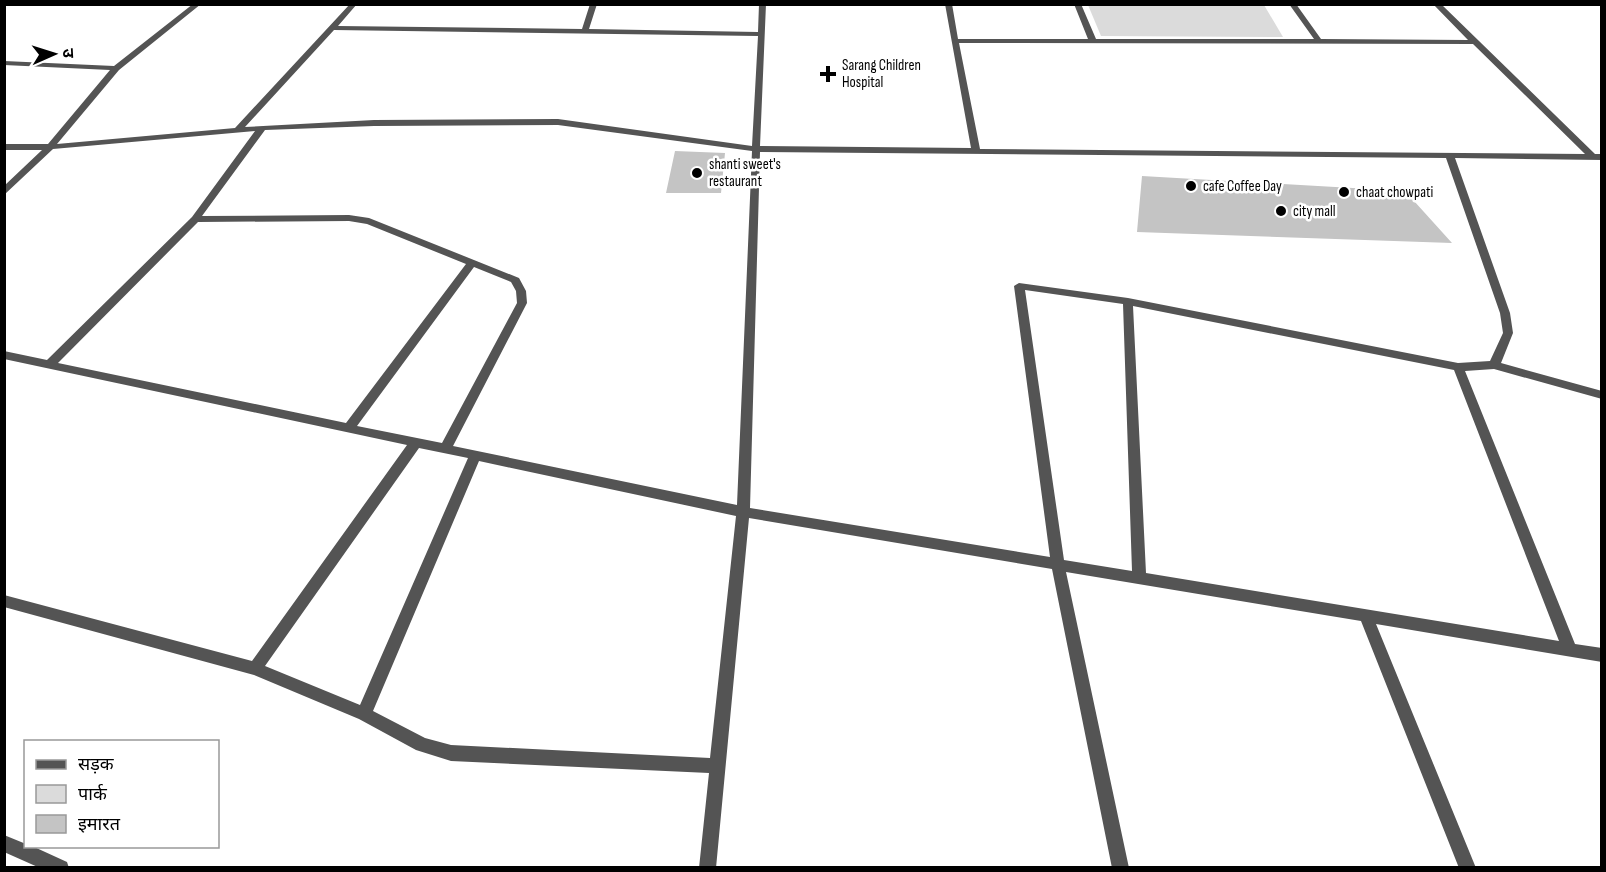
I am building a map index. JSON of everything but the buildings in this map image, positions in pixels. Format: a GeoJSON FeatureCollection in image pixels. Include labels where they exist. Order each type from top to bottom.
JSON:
{"type":"FeatureCollection","features":[{"type":"Feature","properties":{"kind":"street"},"geometry":{"type":"LineString","coordinates":[[4,192],[50,147],[116,68],[198,4]]}},
{"type":"Feature","properties":{"kind":"street"},"geometry":{"type":"LineString","coordinates":[[238,130],[354,4]]}},
{"type":"Feature","properties":{"kind":"street"},"geometry":{"type":"LineString","coordinates":[[585,32],[594,4]]}},
{"type":"Feature","properties":{"kind":"street"},"geometry":{"type":"LineString","coordinates":[[707,867],[743,512],[763,4]]}},
{"type":"Feature","properties":{"kind":"street"},"geometry":{"type":"LineString","coordinates":[[948,4],[976,151]]}},
{"type":"Feature","properties":{"kind":"street"},"geometry":{"type":"LineString","coordinates":[[1077,4],[1093,41]]}},
{"type":"Feature","properties":{"kind":"street"},"geometry":{"type":"LineString","coordinates":[[1292,4],[1319,41]]}},
{"type":"Feature","properties":{"kind":"street"},"geometry":{"type":"LineString","coordinates":[[1436,4],[1597,157]]}},
{"type":"Feature","properties":{"kind":"street"},"geometry":{"type":"LineString","coordinates":[[332,28],[762,34]]}},
{"type":"Feature","properties":{"kind":"street"},"geometry":{"type":"LineString","coordinates":[[955,41],[1475,42]]}},
{"type":"Feature","properties":{"kind":"street"},"geometry":{"type":"LineString","coordinates":[[4,63],[116,68]]}},
{"type":"Feature","properties":{"kind":"street"},"geometry":{"type":"LineString","coordinates":[[4,147],[50,147],[262,128],[374,123],[558,122],[756,149],[1597,157]]}},
{"type":"Feature","properties":{"kind":"street"},"geometry":{"type":"LineString","coordinates":[[50,364],[195,219],[262,128]]}},
{"type":"Feature","properties":{"kind":"street"},"geometry":{"type":"LineString","coordinates":[[1449,155],[1505,313],[1508,333],[1494,365]]}},
{"type":"Feature","properties":{"kind":"street"},"geometry":{"type":"LineString","coordinates":[[195,219],[349,218],[369,221],[515,280],[522,303],[445,449]]}},
{"type":"Feature","properties":{"kind":"street"},"geometry":{"type":"LineString","coordinates":[[349,428],[472,262]]}},
{"type":"Feature","properties":{"kind":"street"},"geometry":{"type":"LineString","coordinates":[[1121,867],[1058,565],[1019,286],[1128,301],[1458,367],[1494,365],[1602,395]]}},
{"type":"Feature","properties":{"kind":"street"},"geometry":{"type":"LineString","coordinates":[[1128,301],[1139,578]]}},
{"type":"Feature","properties":{"kind":"street"},"geometry":{"type":"LineString","coordinates":[[4,355],[743,512],[1602,655]]}},
{"type":"Feature","properties":{"kind":"street"},"geometry":{"type":"LineString","coordinates":[[1458,367],[1570,650]]}},
{"type":"Feature","properties":{"kind":"street"},"geometry":{"type":"LineString","coordinates":[[255,669],[416,442]]}},
{"type":"Feature","properties":{"kind":"street"},"geometry":{"type":"LineString","coordinates":[[363,714],[475,455]]}},
{"type":"Feature","properties":{"kind":"street"},"geometry":{"type":"LineString","coordinates":[[4,601],[255,669],[363,714],[422,745],[451,753],[717,766]]}},
{"type":"Feature","properties":{"kind":"street"},"geometry":{"type":"LineString","coordinates":[[1366,616],[1468,867]]}},
{"type":"Feature","properties":{"kind":"street"},"geometry":{"type":"LineString","coordinates":[[4,843],[61,867]]}},
{"type":"Feature","properties":{"kind":"green space"},"geometry":{"type":"Polygon","coordinates":[[[1088,5],[1264,5],[1283,37],[1101,36],[1088,5]]]}},
{"type":"Feature","properties":{"kind":"place","name":"Sarang Children Hospital"},"geometry":{"type":"Point","coordinates":[828,74]}},
{"type":"Feature","properties":{"kind":"place","name":"shanti sweet's restaurant"},"geometry":{"type":"Point","coordinates":[697,173]}},
{"type":"Feature","properties":{"kind":"place","name":"cafe Coffee Day"},"geometry":{"type":"Point","coordinates":[1191,186]}},
{"type":"Feature","properties":{"kind":"place","name":"chaat chowpati"},"geometry":{"type":"Point","coordinates":[1344,192]}},
{"type":"Feature","properties":{"kind":"place","name":"city mall"},"geometry":{"type":"Point","coordinates":[1281,211]}}]}
